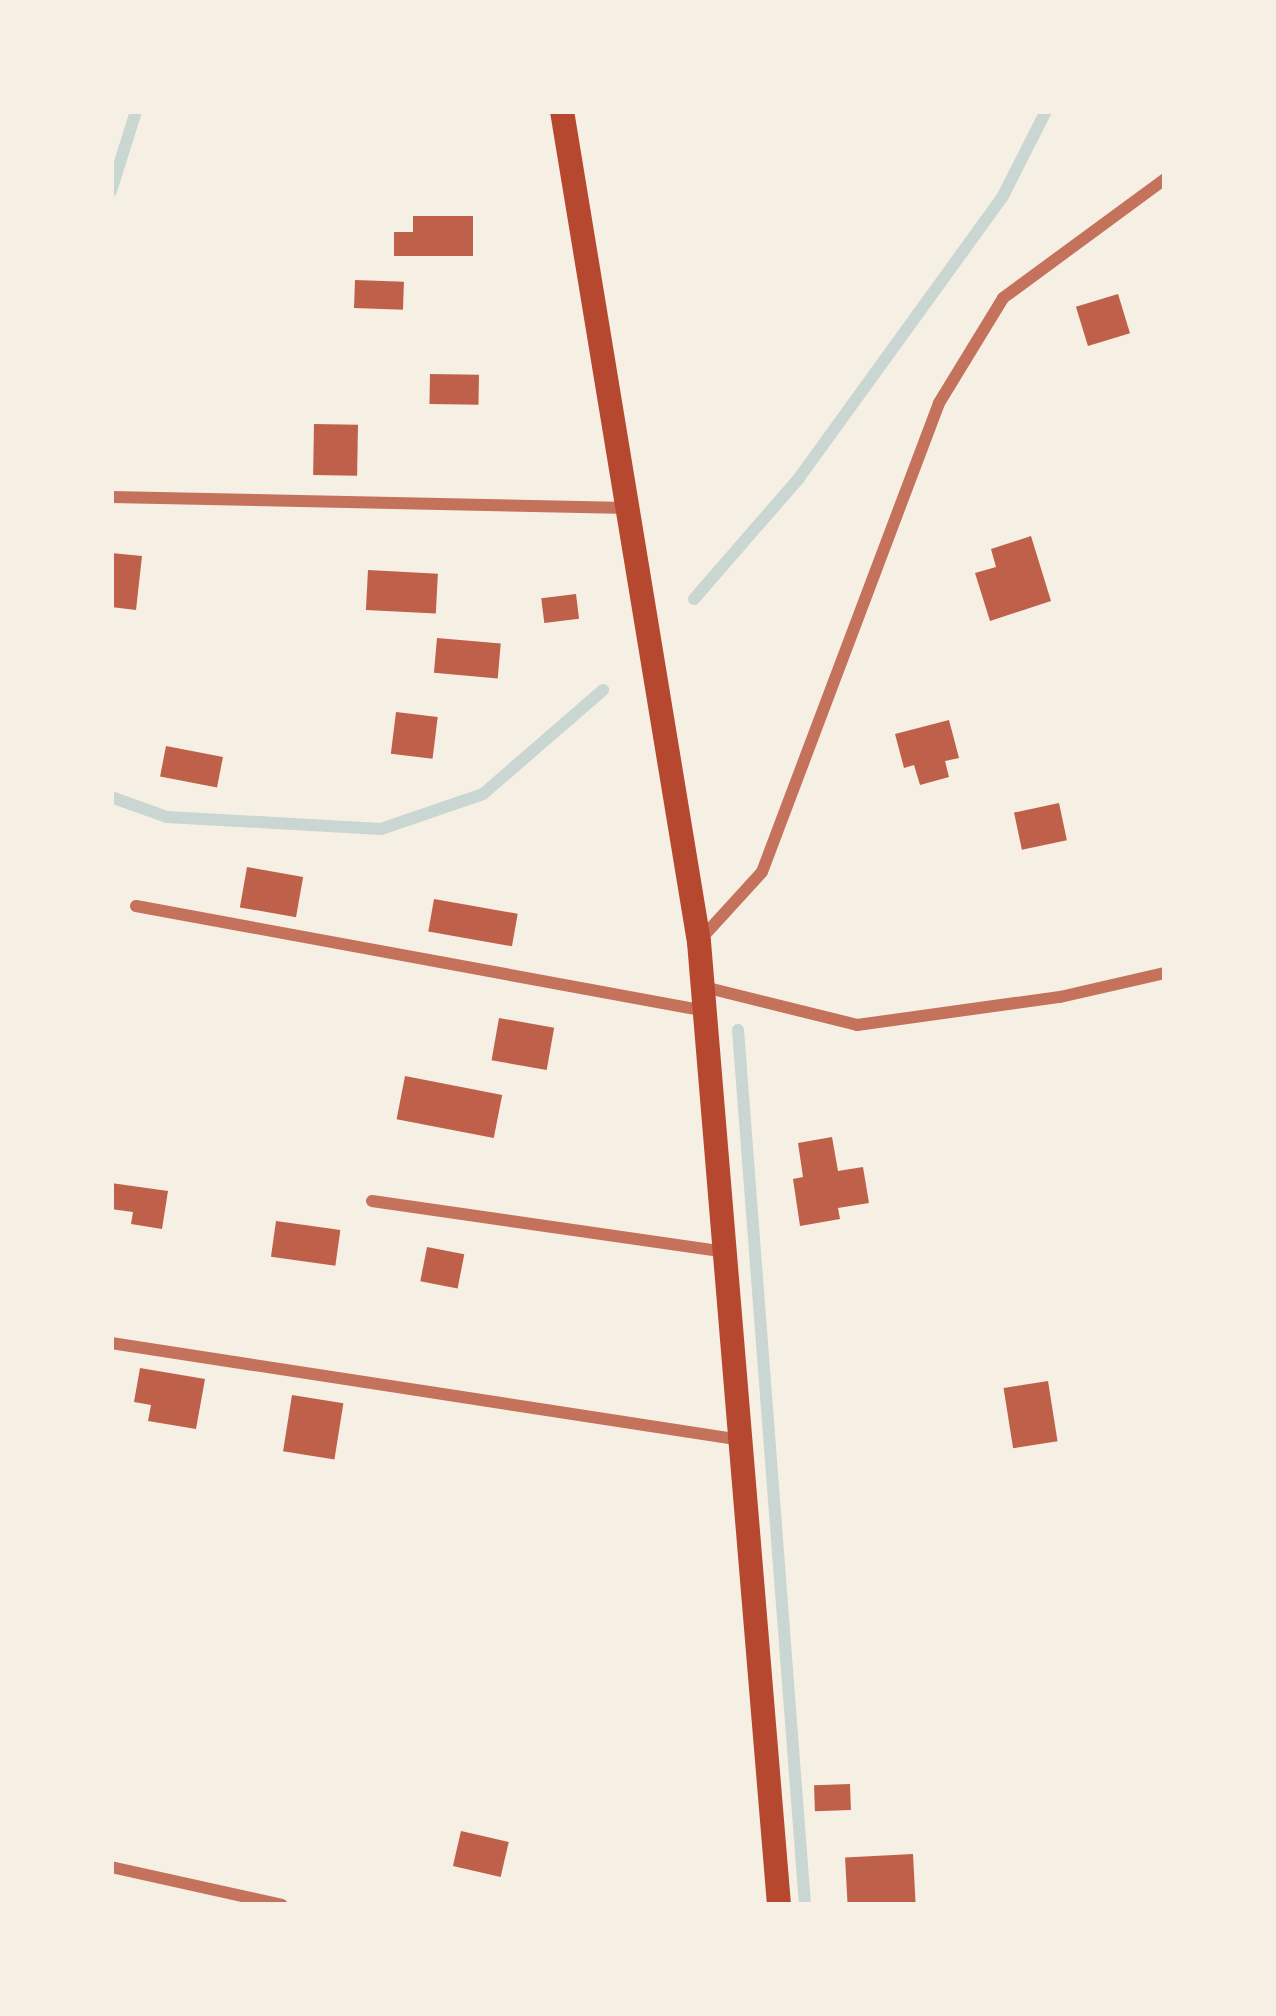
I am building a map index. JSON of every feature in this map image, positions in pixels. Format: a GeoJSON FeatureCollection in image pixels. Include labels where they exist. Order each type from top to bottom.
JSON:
{"type":"FeatureCollection","features":[{"type":"Feature","properties":{"kind":"main road"},"geometry":{"type":"LineString","coordinates":[[562,111],[705,999],[779,1905]]}},
{"type":"Feature","properties":{"kind":"street"},"geometry":{"type":"LineString","coordinates":[[698,942],[762,872],[939,403],[1003,298],[1165,179]]}},
{"type":"Feature","properties":{"kind":"street"},"geometry":{"type":"LineString","coordinates":[[111,497],[628,508]]}},
{"type":"Feature","properties":{"kind":"street"},"geometry":{"type":"LineString","coordinates":[[136,905],[857,1025],[1060,997],[1165,974]]}},
{"type":"Feature","properties":{"kind":"street"},"geometry":{"type":"LineString","coordinates":[[372,1201],[725,1252]]}},
{"type":"Feature","properties":{"kind":"street"},"geometry":{"type":"LineString","coordinates":[[111,1343],[742,1440]]}},
{"type":"Feature","properties":{"kind":"street"},"geometry":{"type":"LineString","coordinates":[[111,1867],[282,1905]]}},
{"type":"Feature","properties":{"kind":"building"},"geometry":{"type":"Polygon","coordinates":[[[413,216],[473,216],[473,256],[394,256],[394,232],[413,232],[413,216]]]}},
{"type":"Feature","properties":{"kind":"building"},"geometry":{"type":"Polygon","coordinates":[[[355,280],[404,282],[403,310],[354,308],[355,280]]]}},
{"type":"Feature","properties":{"kind":"building"},"geometry":{"type":"Polygon","coordinates":[[[1118,294],[1130,333],[1088,346],[1076,307],[1118,294]]]}},
{"type":"Feature","properties":{"kind":"building"},"geometry":{"type":"Polygon","coordinates":[[[430,374],[479,375],[478,405],[429,404],[430,374]]]}},
{"type":"Feature","properties":{"kind":"building"},"geometry":{"type":"Polygon","coordinates":[[[314,424],[358,425],[357,476],[313,475],[314,424]]]}},
{"type":"Feature","properties":{"kind":"building"},"geometry":{"type":"Polygon","coordinates":[[[1031,536],[1051,601],[990,621],[975,573],[996,567],[991,549],[1031,536]]]}},
{"type":"Feature","properties":{"kind":"building"},"geometry":{"type":"Polygon","coordinates":[[[111,553],[142,556],[136,610],[111,607],[111,553]]]}},
{"type":"Feature","properties":{"kind":"building"},"geometry":{"type":"Polygon","coordinates":[[[368,570],[438,574],[436,614],[366,610],[368,570]]]}},
{"type":"Feature","properties":{"kind":"building"},"geometry":{"type":"Polygon","coordinates":[[[576,594],[579,619],[544,623],[541,598],[576,594]]]}},
{"type":"Feature","properties":{"kind":"building"},"geometry":{"type":"Polygon","coordinates":[[[437,638],[501,644],[498,678],[434,673],[437,638]]]}},
{"type":"Feature","properties":{"kind":"building"},"geometry":{"type":"Polygon","coordinates":[[[396,712],[438,717],[433,759],[391,754],[396,712]]]}},
{"type":"Feature","properties":{"kind":"building"},"geometry":{"type":"Polygon","coordinates":[[[949,720],[959,758],[945,761],[949,777],[920,785],[914,765],[904,768],[895,734],[949,720]]]}},
{"type":"Feature","properties":{"kind":"building"},"geometry":{"type":"Polygon","coordinates":[[[166,746],[223,757],[217,787],[160,776],[166,746]]]}},
{"type":"Feature","properties":{"kind":"building"},"geometry":{"type":"Polygon","coordinates":[[[1059,803],[1067,840],[1022,850],[1014,813],[1059,803]]]}},
{"type":"Feature","properties":{"kind":"building"},"geometry":{"type":"Polygon","coordinates":[[[247,867],[303,877],[296,917],[240,907],[247,867]]]}},
{"type":"Feature","properties":{"kind":"building"},"geometry":{"type":"Polygon","coordinates":[[[434,899],[518,914],[512,946],[428,931],[434,899]]]}},
{"type":"Feature","properties":{"kind":"building"},"geometry":{"type":"Polygon","coordinates":[[[499,1018],[554,1028],[547,1070],[492,1060],[499,1018]]]}},
{"type":"Feature","properties":{"kind":"building"},"geometry":{"type":"Polygon","coordinates":[[[405,1076],[502,1095],[494,1138],[397,1119],[405,1076]]]}},
{"type":"Feature","properties":{"kind":"building"},"geometry":{"type":"Polygon","coordinates":[[[832,1137],[838,1171],[863,1167],[869,1203],[838,1208],[840,1219],[800,1226],[793,1179],[803,1177],[798,1143],[832,1137]]]}},
{"type":"Feature","properties":{"kind":"building"},"geometry":{"type":"Polygon","coordinates":[[[111,1183],[168,1191],[162,1229],[131,1224],[133,1212],[111,1209],[111,1183]]]}},
{"type":"Feature","properties":{"kind":"building"},"geometry":{"type":"Polygon","coordinates":[[[276,1221],[340,1230],[335,1266],[271,1257],[276,1221]]]}},
{"type":"Feature","properties":{"kind":"building"},"geometry":{"type":"Polygon","coordinates":[[[427,1247],[464,1254],[458,1289],[420,1281],[427,1247]]]}},
{"type":"Feature","properties":{"kind":"building"},"geometry":{"type":"Polygon","coordinates":[[[140,1368],[205,1379],[196,1429],[148,1421],[151,1405],[134,1402],[140,1368]]]}},
{"type":"Feature","properties":{"kind":"building"},"geometry":{"type":"Polygon","coordinates":[[[1048,1381],[1058,1441],[1013,1448],[1004,1388],[1048,1381]]]}},
{"type":"Feature","properties":{"kind":"building"},"geometry":{"type":"Polygon","coordinates":[[[292,1395],[343,1403],[334,1459],[283,1451],[292,1395]]]}},
{"type":"Feature","properties":{"kind":"building"},"geometry":{"type":"Polygon","coordinates":[[[850,1784],[851,1810],[815,1811],[814,1785],[850,1784]]]}},
{"type":"Feature","properties":{"kind":"building"},"geometry":{"type":"Polygon","coordinates":[[[461,1831],[509,1842],[501,1877],[453,1866],[461,1831]]]}},
{"type":"Feature","properties":{"kind":"building"},"geometry":{"type":"Polygon","coordinates":[[[913,1854],[916,1905],[848,1905],[845,1858],[913,1854]]]}},
{"type":"Feature","properties":{"kind":"waterway"},"geometry":{"type":"LineString","coordinates":[[111,191],[136,111]]}},
{"type":"Feature","properties":{"kind":"waterway"},"geometry":{"type":"LineString","coordinates":[[694,599],[799,478],[1003,196],[1046,111]]}},
{"type":"Feature","properties":{"kind":"waterway"},"geometry":{"type":"LineString","coordinates":[[111,797],[167,817],[381,829],[483,794],[603,690]]}},
{"type":"Feature","properties":{"kind":"waterway"},"geometry":{"type":"LineString","coordinates":[[738,1030],[805,1905]]}}]}
